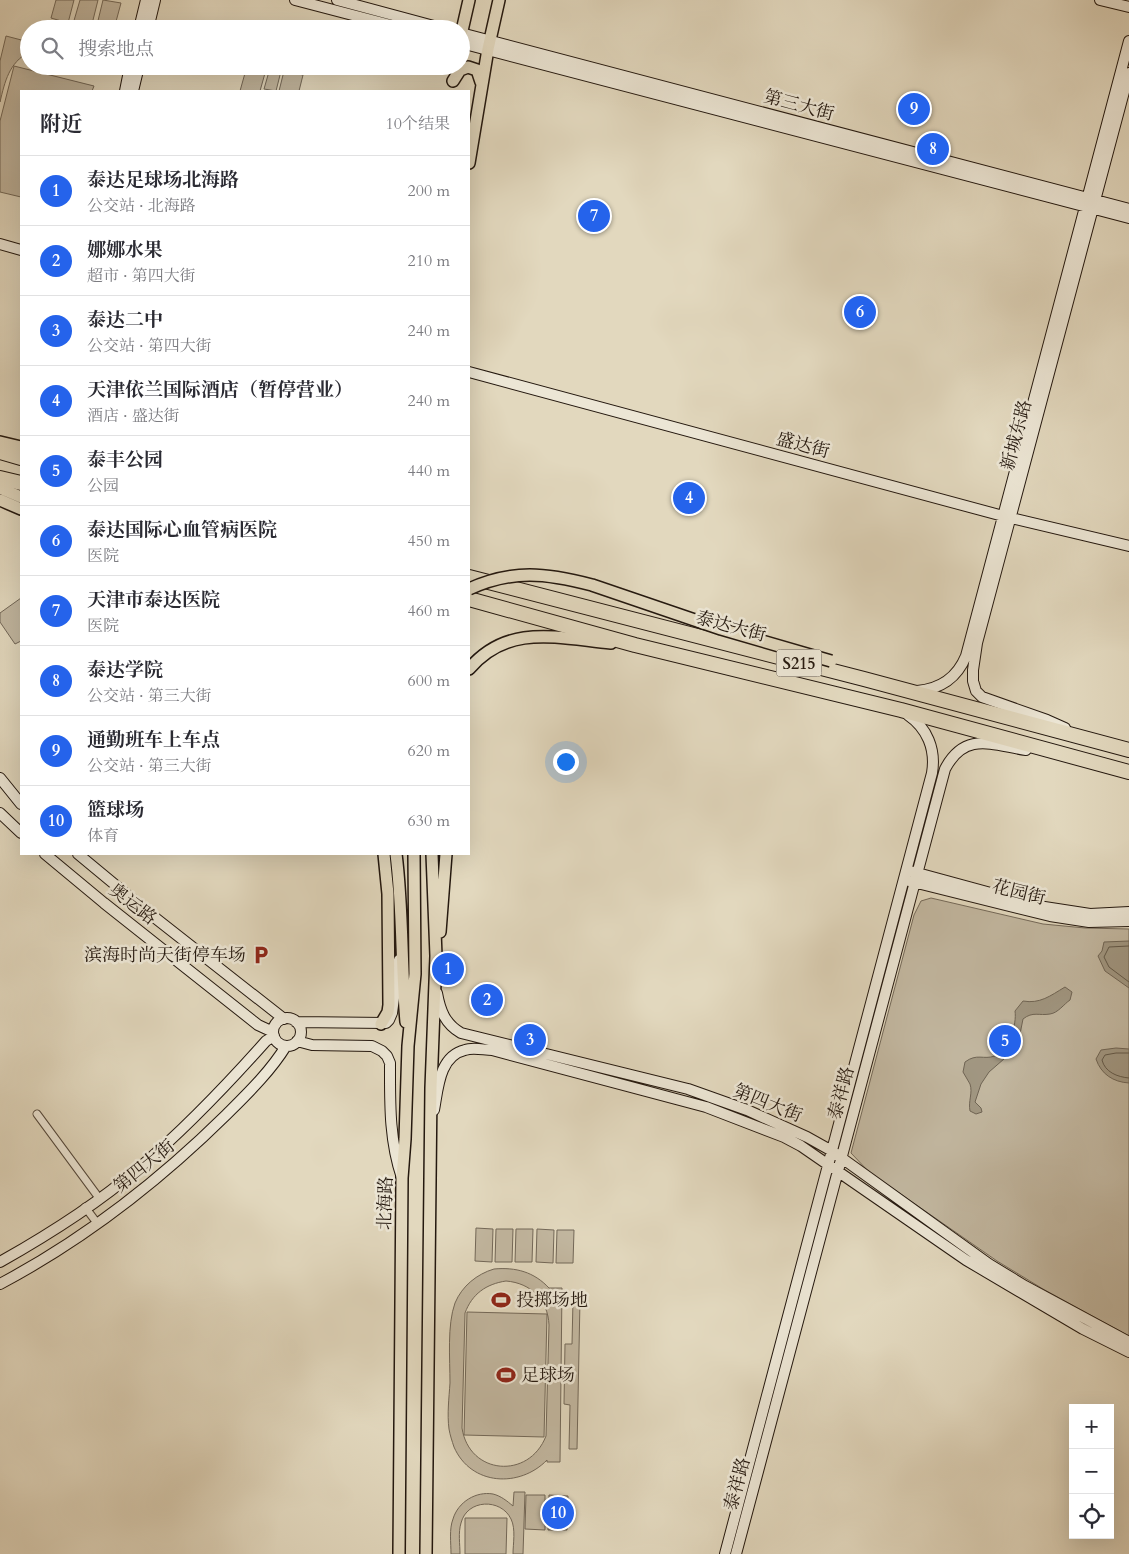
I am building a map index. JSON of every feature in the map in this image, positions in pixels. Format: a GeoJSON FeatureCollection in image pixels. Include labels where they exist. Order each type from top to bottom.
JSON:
{"type":"FeatureCollection","features":[{"type":"Feature","properties":{"kind":"highway"},"geometry":{"type":"LineString","coordinates":[[0,452],[20,458]]}},
{"type":"Feature","properties":{"kind":"highway"},"geometry":{"type":"LineString","coordinates":[[0,478],[20,483]]}},
{"type":"Feature","properties":{"kind":"highway","name":"泰达大街"},"geometry":{"type":"LineString","coordinates":[[470,577],[1129,750]]}},
{"type":"Feature","properties":{"kind":"highway","name":"S215"},"geometry":{"type":"LineString","coordinates":[[470,599],[635,645],[901,710],[1129,772]]}},
{"type":"Feature","properties":{"kind":"main road"},"geometry":{"type":"LineString","coordinates":[[464,20],[469,0]]}},
{"type":"Feature","properties":{"kind":"main road"},"geometry":{"type":"LineString","coordinates":[[470,157],[481,87],[499,0]]}},
{"type":"Feature","properties":{"kind":"main road"},"geometry":{"type":"LineString","coordinates":[[470,68],[479,73],[481,87]]}},
{"type":"Feature","properties":{"kind":"main road"},"geometry":{"type":"LineString","coordinates":[[0,442],[20,447]]}},
{"type":"Feature","properties":{"kind":"main road"},"geometry":{"type":"LineString","coordinates":[[0,488],[20,497]]}},
{"type":"Feature","properties":{"kind":"main road"},"geometry":{"type":"LineString","coordinates":[[0,500],[20,509]]}},
{"type":"Feature","properties":{"kind":"main road"},"geometry":{"type":"LineString","coordinates":[[470,589],[497,579],[518,575],[537,574],[571,579],[721,629],[832,662],[864,679]]}},
{"type":"Feature","properties":{"kind":"main road"},"geometry":{"type":"LineString","coordinates":[[470,668],[478,659],[497,646],[508,640],[523,637],[552,637],[635,645]]}},
{"type":"Feature","properties":{"kind":"main road"},"geometry":{"type":"LineString","coordinates":[[380,1024],[388,1012],[389,1005],[388,894],[384,855]]}},
{"type":"Feature","properties":{"kind":"main road"},"geometry":{"type":"LineString","coordinates":[[396,855],[400,900],[403,994],[408,1046]]}},
{"type":"Feature","properties":{"kind":"main road","name":"北海路"},"geometry":{"type":"LineString","coordinates":[[399,1554],[402,1178],[406,1139],[408,1046],[415,974],[414,855]]}},
{"type":"Feature","properties":{"kind":"main road"},"geometry":{"type":"LineString","coordinates":[[426,1554],[432,1042],[436,956],[432,855]]}},
{"type":"Feature","properties":{"kind":"main road"},"geometry":{"type":"LineString","coordinates":[[436,956],[442,921],[446,855]]}},
{"type":"Feature","properties":{"kind":"street"},"geometry":{"type":"LineString","coordinates":[[141,20],[146,0]]}},
{"type":"Feature","properties":{"kind":"street"},"geometry":{"type":"LineString","coordinates":[[150,20],[155,0]]}},
{"type":"Feature","properties":{"kind":"street"},"geometry":{"type":"LineString","coordinates":[[295,0],[372,20]]}},
{"type":"Feature","properties":{"kind":"street"},"geometry":{"type":"LineString","coordinates":[[337,0],[411,20]]}},
{"type":"Feature","properties":{"kind":"street"},"geometry":{"type":"LineString","coordinates":[[1100,0],[1129,8]]}},
{"type":"Feature","properties":{"kind":"street","name":"第三大街"},"geometry":{"type":"LineString","coordinates":[[470,38],[489,45],[1090,203],[1129,209]]}},
{"type":"Feature","properties":{"kind":"street","name":"新城东路"},"geometry":{"type":"LineString","coordinates":[[906,691],[927,690],[942,686],[962,666],[1006,517],[1090,203],[1129,41]]}},
{"type":"Feature","properties":{"kind":"street","name":"第三大街"},"geometry":{"type":"LineString","coordinates":[[470,44],[489,45]]}},
{"type":"Feature","properties":{"kind":"street","name":"新城东路"},"geometry":{"type":"LineString","coordinates":[[1090,203],[1129,73]]}},
{"type":"Feature","properties":{"kind":"street"},"geometry":{"type":"LineString","coordinates":[[125,90],[128,75]]}},
{"type":"Feature","properties":{"kind":"street"},"geometry":{"type":"LineString","coordinates":[[132,90],[136,75]]}},
{"type":"Feature","properties":{"kind":"street","name":"第三大街"},"geometry":{"type":"LineString","coordinates":[[1090,203],[1129,218]]}},
{"type":"Feature","properties":{"kind":"street"},"geometry":{"type":"LineString","coordinates":[[0,244],[20,250]]}},
{"type":"Feature","properties":{"kind":"street"},"geometry":{"type":"LineString","coordinates":[[0,251],[20,256]]}},
{"type":"Feature","properties":{"kind":"street","name":"盛达街"},"geometry":{"type":"LineString","coordinates":[[470,372],[1006,517],[1129,546]]}},
{"type":"Feature","properties":{"kind":"street","name":"新城东路"},"geometry":{"type":"LineString","coordinates":[[1006,517],[972,670],[976,691],[991,701],[1047,720],[1084,738]]}},
{"type":"Feature","properties":{"kind":"street","name":"泰祥路"},"geometry":{"type":"LineString","coordinates":[[725,1554],[833,1168],[841,1158],[910,876],[934,763],[931,744],[924,730],[918,722],[901,710]]}},
{"type":"Feature","properties":{"kind":"street","name":"泰祥路"},"geometry":{"type":"LineString","coordinates":[[736,1554],[833,1168],[832,1151],[910,876],[944,769],[958,751],[969,744],[978,742],[1065,754]]}},
{"type":"Feature","properties":{"kind":"street"},"geometry":{"type":"LineString","coordinates":[[0,778],[20,803]]}},
{"type":"Feature","properties":{"kind":"street"},"geometry":{"type":"LineString","coordinates":[[0,813],[20,832]]}},
{"type":"Feature","properties":{"kind":"street","name":"奥运路"},"geometry":{"type":"LineString","coordinates":[[46,855],[258,1025],[273,1034]]}},
{"type":"Feature","properties":{"kind":"street","name":"奥运路"},"geometry":{"type":"LineString","coordinates":[[79,855],[154,917],[284,1019]]}},
{"type":"Feature","properties":{"kind":"street","name":"花园街"},"geometry":{"type":"LineString","coordinates":[[910,876],[1038,906],[1090,914],[1129,912]]}},
{"type":"Feature","properties":{"kind":"street","name":"花园街"},"geometry":{"type":"LineString","coordinates":[[910,876],[1050,916],[1089,922],[1129,921]]}},
{"type":"Feature","properties":{"kind":"street"},"geometry":{"type":"LineString","coordinates":[[284,1019],[296,1022],[386,1023],[390,1020],[392,1012],[401,939]]}},
{"type":"Feature","properties":{"kind":"street","name":"第四大街"},"geometry":{"type":"LineString","coordinates":[[435,983],[443,1015],[452,1028],[461,1033],[688,1089],[747,1110],[807,1136],[832,1151],[989,1264],[1025,1286],[1129,1342]]}},
{"type":"Feature","properties":{"kind":"street","name":"第四大街"},"geometry":{"type":"LineString","coordinates":[[0,1262],[85,1208],[138,1169],[223,1090],[273,1034],[276,1024],[284,1019]]}},
{"type":"Feature","properties":{"kind":"street"},"geometry":{"type":"LineString","coordinates":[[296,1022],[301,1034],[298,1042]]}},
{"type":"Feature","properties":{"kind":"street"},"geometry":{"type":"LineString","coordinates":[[273,1034],[278,1043],[286,1046],[298,1042],[312,1045],[372,1046],[387,1056],[390,1063],[391,1135],[402,1178]]}},
{"type":"Feature","properties":{"kind":"street","name":"第四大街"},"geometry":{"type":"LineString","coordinates":[[0,1284],[52,1254],[163,1173],[212,1129],[257,1083],[286,1046]]}},
{"type":"Feature","properties":{"kind":"street"},"geometry":{"type":"LineString","coordinates":[[431,1120],[442,1074],[447,1062],[464,1050],[492,1050],[706,1107],[784,1137],[801,1146],[966,1260],[1083,1329],[1129,1352]]}},
{"type":"Feature","properties":{"kind":"street"},"geometry":{"type":"LineString","coordinates":[[37,1114],[99,1198]]}},
{"type":"Feature","properties":{"kind":"street"},"geometry":{"type":"LineString","coordinates":[[85,1208],[97,1223]]}},
{"type":"Feature","properties":{"kind":"shaded area"},"geometry":{"type":"Polygon","coordinates":[[[56,0],[74,0],[69,20],[51,18],[56,0]]]}},
{"type":"Feature","properties":{"kind":"shaded area"},"geometry":{"type":"Polygon","coordinates":[[[80,0],[98,0],[93,20],[74,20],[80,0]]]}},
{"type":"Feature","properties":{"kind":"shaded area"},"geometry":{"type":"Polygon","coordinates":[[[103,0],[121,3],[116,20],[98,20],[103,0]]]}},
{"type":"Feature","properties":{"kind":"shaded area"},"geometry":{"type":"Polygon","coordinates":[[[6,36],[20,40],[20,58],[9,73],[0,102],[0,61],[6,36]]]}},
{"type":"Feature","properties":{"kind":"shaded area"},"geometry":{"type":"Polygon","coordinates":[[[14,66],[20,68],[20,75],[50,75],[94,86],[92,90],[20,90],[20,197],[0,192],[0,121],[14,66]]]}},
{"type":"Feature","properties":{"kind":"shaded area"},"geometry":{"type":"Polygon","coordinates":[[[244,75],[264,75],[260,90],[240,90],[244,75]]]}},
{"type":"Feature","properties":{"kind":"shaded area"},"geometry":{"type":"Polygon","coordinates":[[[268,75],[280,75],[276,90],[264,89],[268,75]]]}},
{"type":"Feature","properties":{"kind":"shaded area"},"geometry":{"type":"Polygon","coordinates":[[[283,75],[303,75],[299,90],[279,90],[283,75]]]}},
{"type":"Feature","properties":{"kind":"shaded area"},"geometry":{"type":"Polygon","coordinates":[[[20,599],[20,642],[15,644],[0,622],[0,613],[20,599]]]}},
{"type":"Feature","properties":{"kind":"shaded area"},"geometry":{"type":"Polygon","coordinates":[[[931,898],[1043,924],[1085,928],[1129,929],[1129,1336],[1043,1289],[997,1261],[869,1172],[851,1153],[914,915],[921,901],[931,898]]]}},
{"type":"Feature","properties":{"kind":"shaded area"},"geometry":{"type":"Polygon","coordinates":[[[476,1228],[493,1229],[492,1262],[475,1261],[476,1228]]]}},
{"type":"Feature","properties":{"kind":"shaded area"},"geometry":{"type":"Polygon","coordinates":[[[496,1229],[513,1229],[512,1262],[495,1262],[496,1229]]]}},
{"type":"Feature","properties":{"kind":"shaded area"},"geometry":{"type":"Polygon","coordinates":[[[516,1229],[533,1229],[532,1262],[515,1262],[516,1229]]]}},
{"type":"Feature","properties":{"kind":"shaded area"},"geometry":{"type":"Polygon","coordinates":[[[537,1229],[554,1230],[553,1263],[536,1262],[537,1229]]]}},
{"type":"Feature","properties":{"kind":"shaded area"},"geometry":{"type":"Polygon","coordinates":[[[557,1230],[574,1230],[573,1263],[556,1263],[557,1230]]]}},
{"type":"Feature","properties":{"kind":"shaded area"},"geometry":{"type":"Polygon","coordinates":[[[494,1269],[517,1270],[531,1274],[549,1288],[562,1288],[560,1462],[547,1462],[547,1460],[536,1469],[523,1475],[497,1479],[484,1476],[462,1460],[454,1447],[449,1429],[448,1412],[452,1312],[458,1297],[466,1286],[476,1277],[494,1269]],[[499,1282],[486,1287],[476,1295],[465,1313],[462,1428],[467,1444],[476,1455],[487,1463],[500,1466],[514,1465],[527,1460],[538,1450],[546,1436],[548,1316],[542,1301],[536,1294],[515,1282],[499,1282]]]}},
{"type":"Feature","properties":{"kind":"shaded area"},"geometry":{"type":"Polygon","coordinates":[[[573,1300],[580,1300],[577,1449],[569,1449],[570,1405],[564,1404],[565,1344],[572,1344],[573,1300]]]}},
{"type":"Feature","properties":{"kind":"shaded area","name":"足球场"},"geometry":{"type":"Polygon","coordinates":[[[467,1312],[547,1314],[544,1437],[464,1435],[467,1312]]]}},
{"type":"Feature","properties":{"kind":"shaded area"},"geometry":{"type":"Polygon","coordinates":[[[514,1492],[525,1492],[523,1554],[513,1554],[513,1527],[511,1519],[506,1512],[500,1507],[484,1504],[470,1509],[464,1515],[460,1531],[460,1554],[451,1554],[452,1523],[455,1513],[463,1503],[480,1494],[493,1494],[513,1506],[514,1492]]]}},
{"type":"Feature","properties":{"kind":"shaded area"},"geometry":{"type":"Polygon","coordinates":[[[526,1495],[545,1495],[545,1530],[525,1529],[526,1495]]]}},
{"type":"Feature","properties":{"kind":"shaded area"},"geometry":{"type":"Polygon","coordinates":[[[549,1495],[568,1496],[567,1530],[548,1530],[549,1495]]]}},
{"type":"Feature","properties":{"kind":"shaded area"},"geometry":{"type":"Polygon","coordinates":[[[465,1518],[507,1518],[506,1554],[465,1554],[465,1518]]]}},
{"type":"Feature","properties":{"kind":"water"},"geometry":{"type":"Polygon","coordinates":[[[1129,941],[1129,988],[1105,971],[1098,956],[1102,951],[1104,942],[1129,941]]]}},
{"type":"Feature","properties":{"kind":"water"},"geometry":{"type":"Polygon","coordinates":[[[1065,987],[1072,992],[1070,1000],[1058,1010],[1050,1014],[1030,1015],[1023,1019],[1020,1034],[1011,1044],[1012,1052],[989,1072],[981,1084],[975,1102],[982,1112],[976,1114],[970,1111],[971,1087],[963,1072],[965,1062],[977,1057],[995,1056],[1004,1049],[1013,1030],[1015,1011],[1023,1001],[1040,1000],[1065,987]]]}},
{"type":"Feature","properties":{"kind":"water"},"geometry":{"type":"Polygon","coordinates":[[[1129,1049],[1129,1083],[1118,1081],[1108,1076],[1101,1069],[1096,1059],[1101,1050],[1129,1049]]]}},
{"type":"Feature","properties":{"kind":"place","name":"通勤班车上车点"},"geometry":{"type":"Point","coordinates":[914,109]}},
{"type":"Feature","properties":{"kind":"place","name":"泰达学院"},"geometry":{"type":"Point","coordinates":[933,149]}},
{"type":"Feature","properties":{"kind":"place","name":"天津市泰达医院"},"geometry":{"type":"Point","coordinates":[594,216]}},
{"type":"Feature","properties":{"kind":"place","name":"泰达国际心血管病医院"},"geometry":{"type":"Point","coordinates":[860,312]}},
{"type":"Feature","properties":{"kind":"place","name":"天津依兰国际酒店（暂停营业）"},"geometry":{"type":"Point","coordinates":[689,498]}},
{"type":"Feature","properties":{"kind":"place","name":"滨海时尚天街停车场"},"geometry":{"type":"Point","coordinates":[261,955]}},
{"type":"Feature","properties":{"kind":"place","name":"泰达足球场北海路"},"geometry":{"type":"Point","coordinates":[448,969]}},
{"type":"Feature","properties":{"kind":"place","name":"娜娜水果"},"geometry":{"type":"Point","coordinates":[487,1000]}},
{"type":"Feature","properties":{"kind":"place","name":"泰达二中"},"geometry":{"type":"Point","coordinates":[530,1040]}},
{"type":"Feature","properties":{"kind":"place","name":"泰丰公园"},"geometry":{"type":"Point","coordinates":[1005,1041]}},
{"type":"Feature","properties":{"kind":"place","name":"投掷场地"},"geometry":{"type":"Point","coordinates":[501,1300]}},
{"type":"Feature","properties":{"kind":"place","name":"足球场"},"geometry":{"type":"Point","coordinates":[506,1375]}},
{"type":"Feature","properties":{"kind":"place","name":"篮球场"},"geometry":{"type":"Point","coordinates":[558,1513]}}]}
